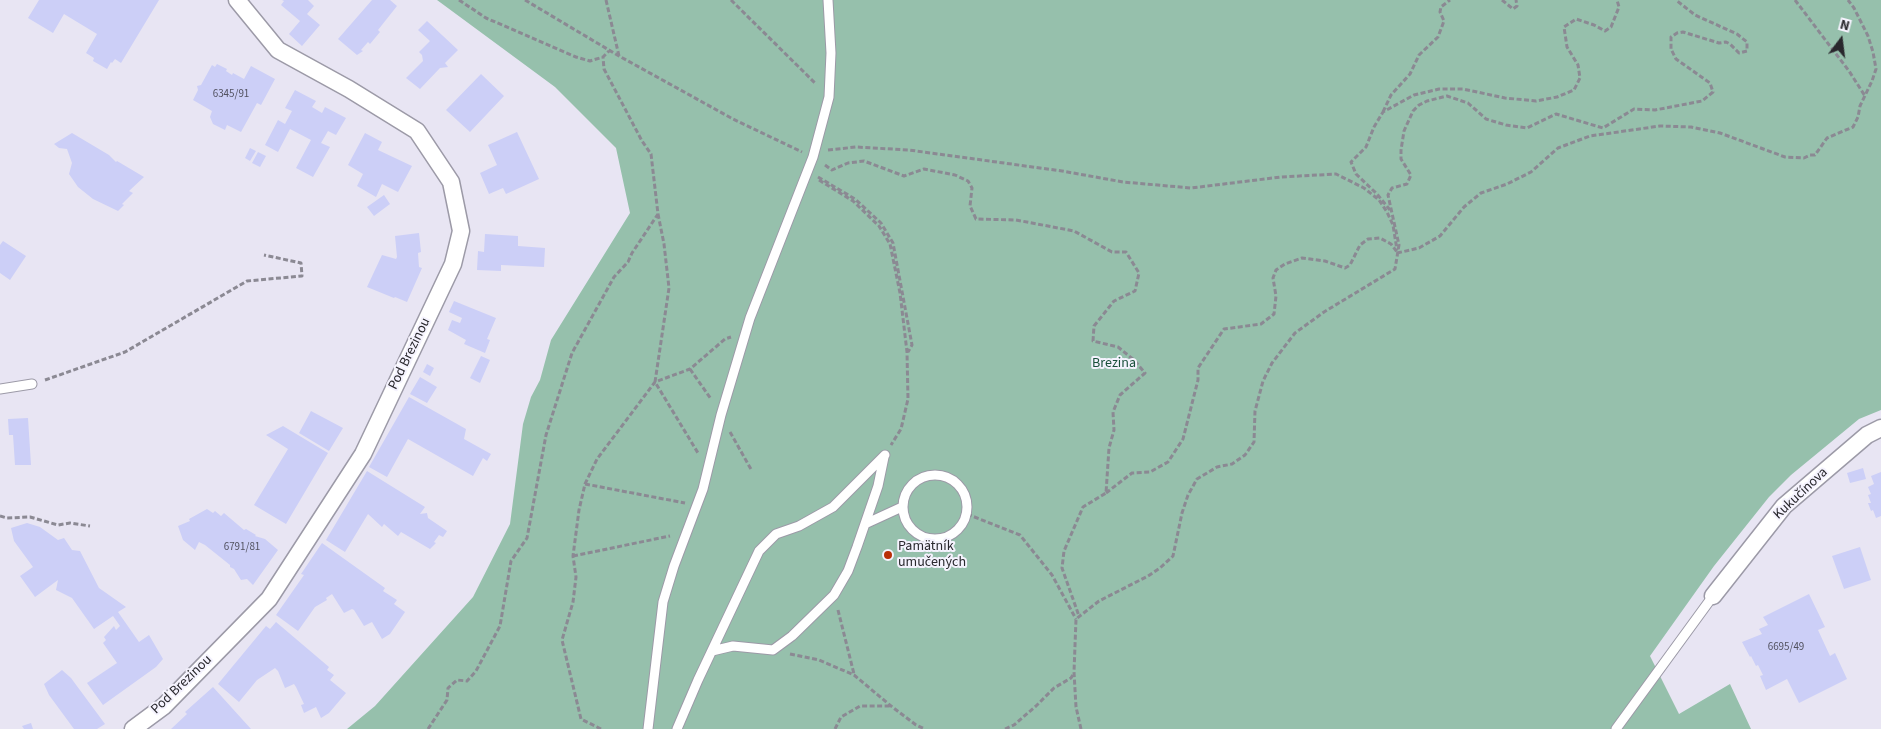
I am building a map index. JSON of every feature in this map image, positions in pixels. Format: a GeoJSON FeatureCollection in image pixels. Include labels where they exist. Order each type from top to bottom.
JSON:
{"type":"FeatureCollection","features":[{"type":"Feature","properties":{"kind":"street","name":"Pod Brezinou"},"geometry":{"type":"LineString","coordinates":[[133,729],[164,706],[269,599],[362,454],[453,264],[461,231],[451,182],[417,130],[349,89],[278,50],[237,0]]}},
{"type":"Feature","properties":{"kind":"street","name":"Kukučínova"},"geometry":{"type":"LineString","coordinates":[[1713,596],[1784,506],[1867,435],[1881,428]]}},
{"type":"Feature","properties":{"kind":"lane"},"geometry":{"type":"LineString","coordinates":[[648,729],[663,602],[674,566],[697,505],[744,338],[770,264],[813,157],[829,97],[831,53],[828,0]]}},
{"type":"Feature","properties":{"kind":"lane"},"geometry":{"type":"LineString","coordinates":[[0,389],[32,384]]}},
{"type":"Feature","properties":{"kind":"lane"},"geometry":{"type":"LineString","coordinates":[[712,651],[733,646],[773,650],[792,636],[834,595],[848,572],[878,486],[884,455]]}},
{"type":"Feature","properties":{"kind":"lane"},"geometry":{"type":"LineString","coordinates":[[677,729],[759,551],[776,534],[798,526],[833,507],[884,455]]}},
{"type":"Feature","properties":{"kind":"lane"},"geometry":{"type":"LineString","coordinates":[[936,475],[946,477],[961,487],[966,495],[967,514],[959,530],[951,536],[932,540],[914,532],[908,525],[902,507],[907,491],[912,484],[927,476],[936,475]]}},
{"type":"Feature","properties":{"kind":"lane"},"geometry":{"type":"LineString","coordinates":[[865,524],[902,507]]}},
{"type":"Feature","properties":{"kind":"lane"},"geometry":{"type":"LineString","coordinates":[[1616,729],[1713,596]]}},
{"type":"Feature","properties":{"kind":"path"},"geometry":{"type":"LineString","coordinates":[[459,0],[486,18],[576,57],[590,61],[603,57],[609,51]]}},
{"type":"Feature","properties":{"kind":"path"},"geometry":{"type":"LineString","coordinates":[[525,0],[609,51],[733,119],[813,157],[832,170],[848,163],[864,161],[904,176],[924,170],[955,175],[968,181],[972,188],[970,206],[976,219],[1016,220],[1074,231],[1112,252],[1126,252],[1139,274],[1134,291],[1114,302],[1094,326],[1093,341],[1118,347],[1146,373],[1120,395],[1113,412],[1114,430],[1109,448],[1106,493]]}},
{"type":"Feature","properties":{"kind":"path"},"geometry":{"type":"LineString","coordinates":[[606,0],[619,56]]}},
{"type":"Feature","properties":{"kind":"path"},"geometry":{"type":"LineString","coordinates":[[731,0],[829,97]]}},
{"type":"Feature","properties":{"kind":"path"},"geometry":{"type":"LineString","coordinates":[[1392,212],[1356,174],[1351,162],[1366,147],[1391,96],[1410,74],[1419,55],[1438,37],[1444,21],[1440,12],[1441,7],[1450,0]]}},
{"type":"Feature","properties":{"kind":"path"},"geometry":{"type":"LineString","coordinates":[[1502,0],[1513,9],[1517,6],[1516,0]]}},
{"type":"Feature","properties":{"kind":"path"},"geometry":{"type":"LineString","coordinates":[[1383,112],[1414,95],[1439,89],[1462,89],[1505,98],[1536,100],[1557,98],[1574,90],[1580,78],[1578,65],[1567,47],[1564,28],[1576,19],[1605,31],[1611,27],[1619,7],[1617,0]]}},
{"type":"Feature","properties":{"kind":"path"},"geometry":{"type":"LineString","coordinates":[[1078,618],[1100,601],[1148,576],[1173,556],[1182,513],[1188,495],[1197,479],[1216,468],[1232,464],[1245,455],[1254,442],[1255,411],[1262,381],[1272,363],[1294,333],[1324,312],[1395,270],[1399,245],[1388,196],[1392,188],[1407,184],[1411,175],[1401,159],[1404,131],[1413,111],[1419,105],[1432,99],[1447,96],[1468,103],[1486,119],[1506,125],[1527,128],[1556,114],[1603,128],[1634,109],[1656,110],[1702,101],[1712,92],[1710,83],[1676,59],[1671,48],[1672,38],[1677,33],[1683,32],[1719,43],[1726,42],[1739,53],[1747,50],[1747,42],[1736,34],[1695,15],[1676,0]]}},
{"type":"Feature","properties":{"kind":"path"},"geometry":{"type":"LineString","coordinates":[[1796,0],[1865,96]]}},
{"type":"Feature","properties":{"kind":"path"},"geometry":{"type":"LineString","coordinates":[[1397,253],[1419,248],[1440,236],[1464,207],[1482,193],[1507,184],[1530,172],[1558,148],[1590,136],[1660,126],[1691,127],[1720,133],[1785,156],[1804,158],[1815,155],[1828,138],[1853,127],[1876,69],[1868,36],[1848,0]]}},
{"type":"Feature","properties":{"kind":"path"},"geometry":{"type":"LineString","coordinates":[[601,729],[581,719],[562,640],[573,602],[576,577],[573,556],[579,510],[585,484],[597,459],[655,382],[670,288],[651,154],[642,141],[604,68],[603,57]]}},
{"type":"Feature","properties":{"kind":"path"},"geometry":{"type":"LineString","coordinates":[[813,157],[820,151],[856,146],[910,150],[1062,171],[1123,182],[1191,188],[1280,176],[1336,174],[1364,188],[1388,212],[1397,253]]}},
{"type":"Feature","properties":{"kind":"path"},"geometry":{"type":"LineString","coordinates":[[807,174],[823,179],[855,199],[881,223],[893,243],[912,345],[907,352]]}},
{"type":"Feature","properties":{"kind":"path"},"geometry":{"type":"LineString","coordinates":[[822,182],[853,201],[879,226],[890,244],[900,292],[907,352],[908,399],[906,415],[901,429],[884,455]]}},
{"type":"Feature","properties":{"kind":"path"},"geometry":{"type":"LineString","coordinates":[[428,729],[446,700],[448,688],[457,680],[467,681],[476,671],[500,626],[511,561],[527,538],[546,435],[572,353],[614,277],[628,262],[632,252],[658,214]]}},
{"type":"Feature","properties":{"kind":"path"},"geometry":{"type":"LineString","coordinates":[[1081,729],[1076,707],[1074,672],[1078,618],[1062,568],[1064,551],[1083,506],[1106,493],[1132,473],[1150,472],[1168,462],[1183,439],[1198,380],[1198,368],[1224,329],[1261,324],[1274,314],[1276,296],[1273,278],[1276,270],[1285,264],[1302,258],[1325,261],[1346,268],[1350,265],[1360,245],[1368,239],[1380,238],[1391,244],[1397,253]]}},
{"type":"Feature","properties":{"kind":"path"},"geometry":{"type":"LineString","coordinates":[[32,384],[125,352],[247,282],[302,276],[301,263],[264,255]]}},
{"type":"Feature","properties":{"kind":"path"},"geometry":{"type":"LineString","coordinates":[[655,382],[690,370],[725,339],[735,336],[744,338]]}},
{"type":"Feature","properties":{"kind":"path"},"geometry":{"type":"LineString","coordinates":[[690,370],[706,390],[752,471]]}},
{"type":"Feature","properties":{"kind":"path"},"geometry":{"type":"LineString","coordinates":[[655,382],[708,468]]}},
{"type":"Feature","properties":{"kind":"path"},"geometry":{"type":"LineString","coordinates":[[585,484],[697,505]]}},
{"type":"Feature","properties":{"kind":"path"},"geometry":{"type":"LineString","coordinates":[[967,514],[1020,535],[1052,575],[1078,618]]}},
{"type":"Feature","properties":{"kind":"path"},"geometry":{"type":"LineString","coordinates":[[0,516],[7,518],[30,517],[58,525],[70,523],[90,526]]}},
{"type":"Feature","properties":{"kind":"path"},"geometry":{"type":"LineString","coordinates":[[573,556],[668,538],[691,520]]}},
{"type":"Feature","properties":{"kind":"path"},"geometry":{"type":"LineString","coordinates":[[834,595],[854,674]]}},
{"type":"Feature","properties":{"kind":"path"},"geometry":{"type":"LineString","coordinates":[[773,650],[819,660],[854,674],[916,725],[926,729]]}},
{"type":"Feature","properties":{"kind":"path"},"geometry":{"type":"LineString","coordinates":[[1005,729],[1014,725],[1054,688],[1071,678],[1074,672]]}},
{"type":"Feature","properties":{"kind":"path"},"geometry":{"type":"LineString","coordinates":[[835,729],[841,717],[860,706],[892,706]]}},
{"type":"Feature","properties":{"kind":"green space","name":"Brezina"},"geometry":{"type":"Polygon","coordinates":[[[437,0],[1881,0],[1881,410],[1859,419],[1791,475],[1769,497],[1714,566],[1650,656],[1679,714],[1730,684],[1751,729],[347,729],[375,706],[473,597],[510,524],[523,424],[531,397],[540,380],[551,340],[630,213],[616,148],[555,87],[437,0]]]}},
{"type":"Feature","properties":{"kind":"building"},"geometry":{"type":"Polygon","coordinates":[[[39,0],[159,0],[121,63],[115,59],[107,69],[93,61],[94,58],[86,53],[97,34],[64,14],[53,33],[28,18],[39,0]]]}},
{"type":"Feature","properties":{"kind":"building"},"geometry":{"type":"Polygon","coordinates":[[[282,0],[308,0],[314,6],[307,14],[320,25],[302,46],[289,34],[300,21],[281,5],[284,1],[282,0]]]}},
{"type":"Feature","properties":{"kind":"building"},"geometry":{"type":"Polygon","coordinates":[[[372,0],[390,0],[397,6],[378,30],[380,32],[357,55],[338,39],[372,0]]]}},
{"type":"Feature","properties":{"kind":"building"},"geometry":{"type":"Polygon","coordinates":[[[427,21],[458,50],[445,63],[448,67],[440,68],[420,89],[406,78],[423,61],[422,55],[419,52],[430,41],[418,30],[427,21]]]}},
{"type":"Feature","properties":{"kind":"building"},"geometry":{"type":"Polygon","coordinates":[[[217,64],[227,69],[226,71],[232,75],[233,73],[244,79],[251,66],[275,79],[261,105],[257,103],[241,132],[227,125],[225,130],[213,124],[210,117],[212,111],[193,100],[198,90],[197,86],[201,85],[212,65],[215,67],[217,64]]]}},
{"type":"Feature","properties":{"kind":"building"},"geometry":{"type":"Polygon","coordinates":[[[481,74],[504,96],[470,132],[446,110],[481,74]]]}},
{"type":"Feature","properties":{"kind":"building"},"geometry":{"type":"Polygon","coordinates":[[[295,90],[316,101],[312,107],[322,113],[325,107],[346,118],[336,135],[328,131],[321,143],[330,147],[313,177],[296,168],[311,140],[290,129],[278,152],[265,145],[278,120],[285,124],[292,111],[285,108],[295,90]]]}},
{"type":"Feature","properties":{"kind":"building"},"geometry":{"type":"Polygon","coordinates":[[[517,132],[539,179],[506,194],[503,188],[489,194],[480,173],[497,165],[488,145],[517,132]]]}},
{"type":"Feature","properties":{"kind":"building"},"geometry":{"type":"Polygon","coordinates":[[[72,133],[109,155],[116,162],[144,177],[129,191],[133,193],[118,211],[93,199],[78,187],[69,174],[72,163],[67,149],[59,148],[54,144],[72,133]]]}},
{"type":"Feature","properties":{"kind":"building"},"geometry":{"type":"Polygon","coordinates":[[[365,133],[382,142],[378,150],[412,166],[398,192],[382,184],[376,197],[357,186],[363,174],[348,165],[365,133]]]}},
{"type":"Feature","properties":{"kind":"building"},"geometry":{"type":"Polygon","coordinates":[[[250,148],[256,151],[250,161],[245,158],[250,148]]]}},
{"type":"Feature","properties":{"kind":"building"},"geometry":{"type":"Polygon","coordinates":[[[258,152],[266,156],[260,167],[252,163],[258,152]]]}},
{"type":"Feature","properties":{"kind":"building"},"geometry":{"type":"Polygon","coordinates":[[[384,195],[390,204],[374,216],[367,207],[384,195]]]}},
{"type":"Feature","properties":{"kind":"building"},"geometry":{"type":"Polygon","coordinates":[[[419,233],[421,252],[418,253],[419,267],[422,268],[407,302],[367,287],[382,255],[396,259],[395,236],[419,233]]]}},
{"type":"Feature","properties":{"kind":"building"},"geometry":{"type":"Polygon","coordinates":[[[485,234],[518,236],[518,246],[545,248],[544,267],[501,265],[501,271],[477,270],[478,251],[484,252],[485,234]]]}},
{"type":"Feature","properties":{"kind":"building"},"geometry":{"type":"Polygon","coordinates":[[[3,241],[26,256],[10,280],[0,273],[0,245],[3,241]]]}},
{"type":"Feature","properties":{"kind":"building"},"geometry":{"type":"Polygon","coordinates":[[[454,301],[496,318],[487,339],[490,340],[485,353],[464,344],[466,340],[448,330],[452,320],[460,323],[462,318],[449,312],[454,301]]]}},
{"type":"Feature","properties":{"kind":"building"},"geometry":{"type":"Polygon","coordinates":[[[481,356],[490,360],[480,383],[470,378],[481,356]]]}},
{"type":"Feature","properties":{"kind":"building"},"geometry":{"type":"Polygon","coordinates":[[[427,364],[434,368],[430,376],[423,372],[427,364]]]}},
{"type":"Feature","properties":{"kind":"building"},"geometry":{"type":"Polygon","coordinates":[[[420,377],[437,387],[427,403],[410,394],[420,377]]]}},
{"type":"Feature","properties":{"kind":"building"},"geometry":{"type":"Polygon","coordinates":[[[409,397],[466,429],[464,439],[491,454],[487,461],[483,458],[473,476],[408,439],[387,477],[369,467],[409,397]]]}},
{"type":"Feature","properties":{"kind":"building"},"geometry":{"type":"Polygon","coordinates":[[[311,411],[343,428],[329,451],[299,433],[311,411]]]}},
{"type":"Feature","properties":{"kind":"building"},"geometry":{"type":"Polygon","coordinates":[[[28,418],[31,465],[15,465],[13,435],[9,435],[8,419],[28,418]]]}},
{"type":"Feature","properties":{"kind":"building"},"geometry":{"type":"Polygon","coordinates":[[[283,426],[328,453],[286,524],[254,505],[288,449],[266,435],[283,426]]]}},
{"type":"Feature","properties":{"kind":"building"},"geometry":{"type":"Polygon","coordinates":[[[1863,468],[1866,479],[1850,483],[1847,473],[1863,468]]]}},
{"type":"Feature","properties":{"kind":"building"},"geometry":{"type":"Polygon","coordinates":[[[367,471],[425,507],[420,514],[427,513],[428,518],[447,531],[443,537],[439,535],[434,542],[436,543],[430,549],[401,532],[398,536],[384,524],[382,527],[368,514],[345,552],[326,540],[367,471]]]}},
{"type":"Feature","properties":{"kind":"building"},"geometry":{"type":"Polygon","coordinates":[[[1881,472],[1881,516],[1876,518],[1868,503],[1871,503],[1868,495],[1871,494],[1868,487],[1874,484],[1871,476],[1881,472]]]}},
{"type":"Feature","properties":{"kind":"building"},"geometry":{"type":"Polygon","coordinates":[[[207,509],[213,513],[215,511],[221,516],[224,513],[244,530],[246,529],[255,536],[265,539],[278,550],[253,585],[247,579],[241,580],[230,565],[205,545],[199,542],[195,550],[183,540],[178,526],[190,521],[189,519],[207,509]]]}},
{"type":"Feature","properties":{"kind":"building"},"geometry":{"type":"Polygon","coordinates":[[[27,523],[40,527],[58,540],[64,538],[72,550],[80,551],[99,588],[126,607],[118,612],[139,642],[149,635],[163,659],[156,667],[103,705],[87,683],[117,663],[103,643],[106,640],[104,637],[114,626],[116,630],[120,626],[113,616],[94,629],[72,598],[56,590],[58,580],[35,597],[20,576],[33,567],[14,541],[11,528],[27,523]]]}},
{"type":"Feature","properties":{"kind":"building"},"geometry":{"type":"Polygon","coordinates":[[[322,543],[385,588],[383,591],[397,600],[394,604],[405,612],[390,634],[382,639],[372,622],[364,626],[352,609],[344,613],[332,594],[326,598],[327,600],[315,607],[298,631],[276,615],[304,575],[301,574],[322,543]]]}},
{"type":"Feature","properties":{"kind":"building"},"geometry":{"type":"Polygon","coordinates":[[[1860,547],[1871,580],[1844,589],[1832,556],[1860,547]]]}},
{"type":"Feature","properties":{"kind":"building"},"geometry":{"type":"Polygon","coordinates":[[[1809,594],[1825,627],[1818,630],[1830,656],[1835,653],[1847,679],[1799,703],[1787,679],[1766,690],[1760,676],[1763,675],[1758,665],[1756,666],[1742,642],[1762,634],[1759,629],[1768,625],[1763,617],[1809,594]]]}},
{"type":"Feature","properties":{"kind":"building"},"geometry":{"type":"Polygon","coordinates":[[[276,622],[329,667],[327,670],[334,675],[330,680],[346,693],[329,713],[321,718],[316,707],[304,713],[301,705],[304,704],[296,687],[294,684],[285,688],[275,668],[257,680],[239,702],[218,684],[266,626],[270,629],[276,622]]]}},
{"type":"Feature","properties":{"kind":"building"},"geometry":{"type":"Polygon","coordinates":[[[62,670],[71,678],[105,724],[97,729],[74,729],[49,695],[44,684],[62,670]]]}},
{"type":"Feature","properties":{"kind":"building"},"geometry":{"type":"Polygon","coordinates":[[[213,687],[251,729],[171,729],[187,714],[185,712],[213,687]]]}},
{"type":"Feature","properties":{"kind":"building"},"geometry":{"type":"Polygon","coordinates":[[[31,723],[33,729],[24,729],[22,726],[31,723]]]}},
{"type":"Feature","properties":{"kind":"place","name":"Pamätník umučených"},"geometry":{"type":"Point","coordinates":[888,555]}}]}
